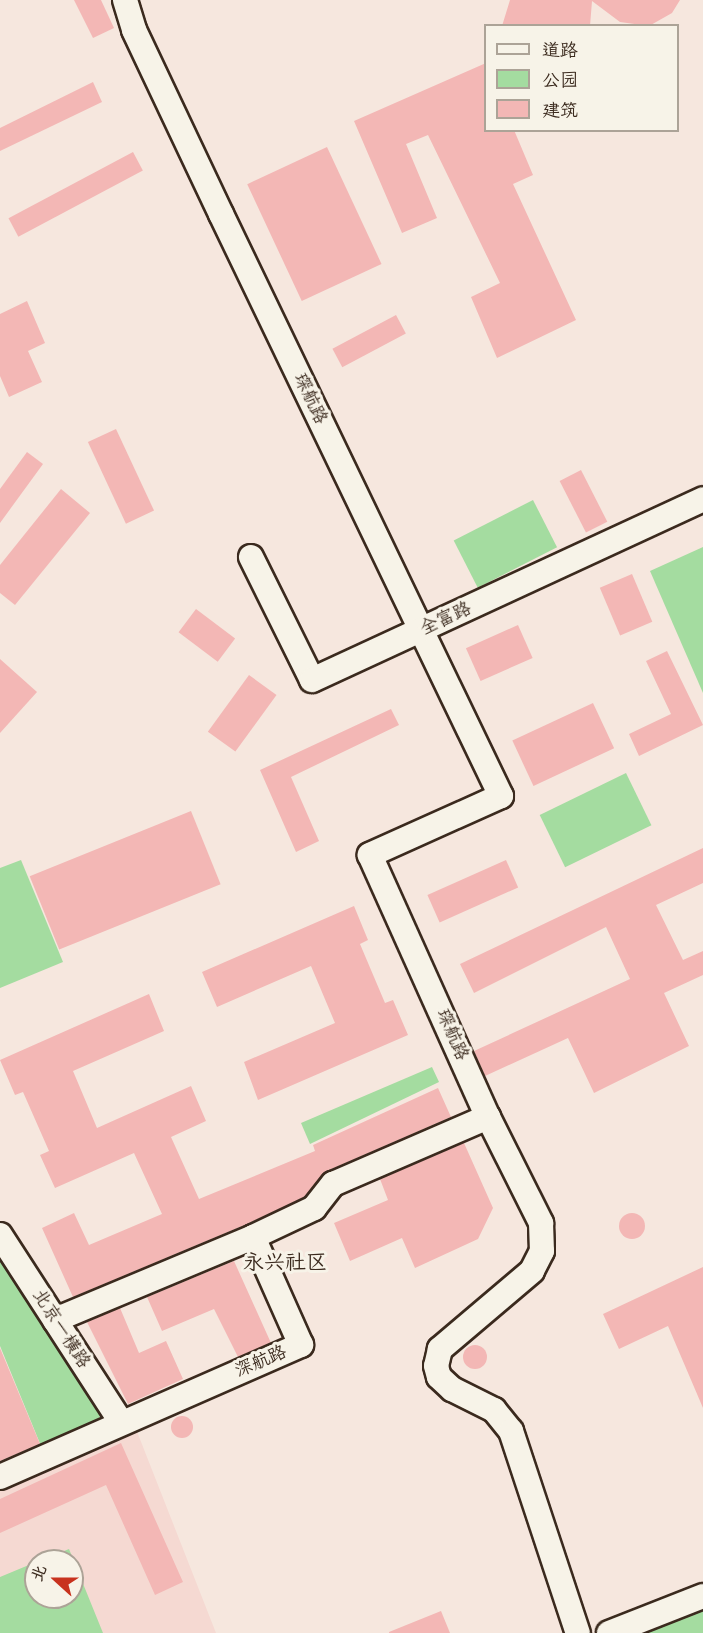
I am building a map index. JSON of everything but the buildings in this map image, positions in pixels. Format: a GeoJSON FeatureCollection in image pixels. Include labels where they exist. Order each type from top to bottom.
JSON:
{"type":"FeatureCollection","features":[{"type":"Feature","properties":{"kind":"street","name":"琛航路"},"geometry":{"type":"LineString","coordinates":[[125,0],[147,59],[501,796],[370,855],[488,1117],[541,1223],[542,1251],[531,1271],[517,1287],[440,1349],[436,1366],[439,1377],[452,1389],[494,1410],[511,1431],[578,1633]]}},
{"type":"Feature","properties":{"kind":"street","name":"全富路"},"geometry":{"type":"LineString","coordinates":[[251,557],[312,680],[703,499]]}},
{"type":"Feature","properties":{"kind":"street"},"geometry":{"type":"LineString","coordinates":[[55,1320],[253,1237],[314,1208],[333,1184],[488,1117]]}},
{"type":"Feature","properties":{"kind":"street","name":"北京一横路"},"geometry":{"type":"LineString","coordinates":[[0,1235],[121,1422]]}},
{"type":"Feature","properties":{"kind":"street","name":"深航路"},"geometry":{"type":"LineString","coordinates":[[0,1477],[301,1345],[253,1237]]}},
{"type":"Feature","properties":{"kind":"street"},"geometry":{"type":"LineString","coordinates":[[609,1633],[703,1596]]}},
{"type":"Feature","properties":{"kind":"shaded area"},"geometry":{"type":"Polygon","coordinates":[[[136,1429],[216,1633],[0,1633],[0,1487],[136,1429]]]}},
{"type":"Feature","properties":{"kind":"green space"},"geometry":{"type":"Polygon","coordinates":[[[533,500],[557,547],[478,588],[454,540],[533,500]]]}},
{"type":"Feature","properties":{"kind":"green space"},"geometry":{"type":"Polygon","coordinates":[[[703,547],[703,693],[650,571],[703,547]]]}},
{"type":"Feature","properties":{"kind":"green space"},"geometry":{"type":"Polygon","coordinates":[[[626,773],[651,825],[565,867],[540,815],[626,773]]]}},
{"type":"Feature","properties":{"kind":"green space"},"geometry":{"type":"Polygon","coordinates":[[[21,860],[63,962],[0,988],[0,868],[21,860]]]}},
{"type":"Feature","properties":{"kind":"green space"},"geometry":{"type":"Polygon","coordinates":[[[432,1067],[439,1082],[310,1144],[301,1123],[432,1067]]]}},
{"type":"Feature","properties":{"kind":"green space"},"geometry":{"type":"Polygon","coordinates":[[[0,1253],[98,1407],[100,1417],[93,1424],[41,1446],[0,1346],[0,1253]]]}},
{"type":"Feature","properties":{"kind":"green space"},"geometry":{"type":"Polygon","coordinates":[[[24,1567],[24,1609],[84,1609],[84,1586],[103,1633],[0,1633],[0,1577],[24,1567]]]}},
{"type":"Feature","properties":{"kind":"green space"},"geometry":{"type":"Polygon","coordinates":[[[703,1606],[703,1633],[630,1633],[703,1606]]]}},
{"type":"Feature","properties":{"kind":"district","name":"永兴社区"},"geometry":{"type":"Point","coordinates":[285,1263]}}]}
